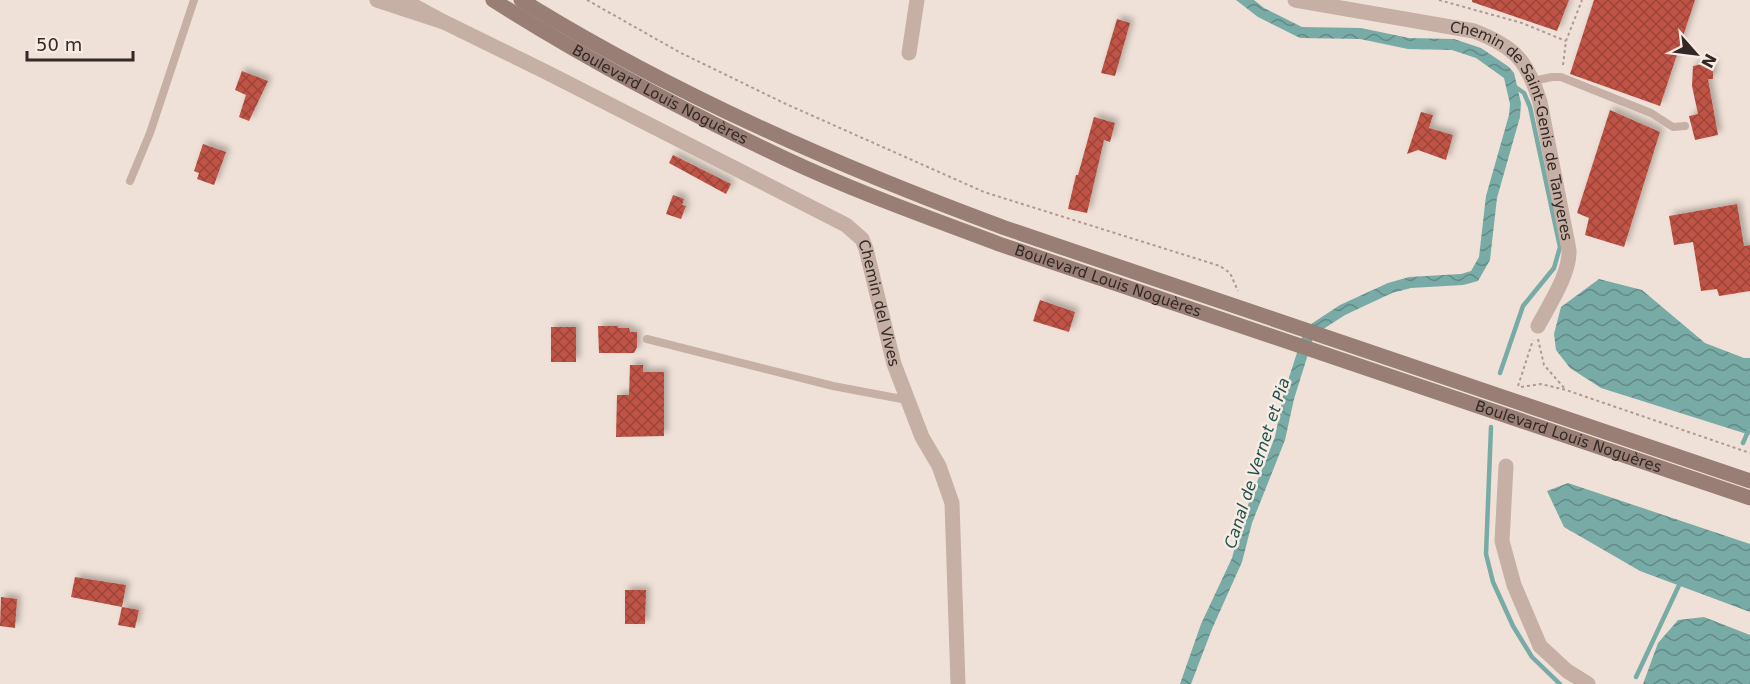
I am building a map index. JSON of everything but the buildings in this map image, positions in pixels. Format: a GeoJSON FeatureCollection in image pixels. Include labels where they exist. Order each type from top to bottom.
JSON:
{"type":"FeatureCollection","features":[{"type":"Feature","properties":{"kind":"main road","name":"Boulevard Louis Noguères"},"geometry":{"type":"LineString","coordinates":[[493,0],[632,83],[785,159],[899,207],[999,244],[1750,498]]}},
{"type":"Feature","properties":{"kind":"main road","name":"Boulevard Louis Noguères"},"geometry":{"type":"LineString","coordinates":[[521,0],[639,68],[804,149],[906,191],[1005,228],[1750,481]]}},
{"type":"Feature","properties":{"kind":"street","name":"Chemin del Vives"},"geometry":{"type":"LineString","coordinates":[[377,0],[444,22]]}},
{"type":"Feature","properties":{"kind":"street","name":"Chemin del Vives"},"geometry":{"type":"LineString","coordinates":[[403,0],[846,225],[862,239],[894,363],[922,437],[939,466],[952,503],[958,684]]}},
{"type":"Feature","properties":{"kind":"street"},"geometry":{"type":"LineString","coordinates":[[909,53],[917,0]]}},
{"type":"Feature","properties":{"kind":"street","name":"Chemin de Saint-Genis de Tanyeres"},"geometry":{"type":"LineString","coordinates":[[1295,0],[1474,31],[1499,41],[1519,57],[1533,81],[1540,102],[1570,259],[1537,328]]}},
{"type":"Feature","properties":{"kind":"street"},"geometry":{"type":"LineString","coordinates":[[1506,466],[1502,541],[1514,585],[1540,646],[1567,671],[1588,684]]}},
{"type":"Feature","properties":{"kind":"lane"},"geometry":{"type":"LineString","coordinates":[[130,181],[150,133],[194,0]]}},
{"type":"Feature","properties":{"kind":"lane"},"geometry":{"type":"LineString","coordinates":[[1533,81],[1561,77],[1651,113],[1672,127],[1685,126]]}},
{"type":"Feature","properties":{"kind":"lane"},"geometry":{"type":"LineString","coordinates":[[647,339],[833,386],[907,400]]}},
{"type":"Feature","properties":{"kind":"path"},"geometry":{"type":"LineString","coordinates":[[587,0],[681,53],[786,104],[984,192],[1220,266],[1230,273],[1236,290],[1244,295]]}},
{"type":"Feature","properties":{"kind":"path"},"geometry":{"type":"LineString","coordinates":[[1439,0],[1522,23],[1566,41]]}},
{"type":"Feature","properties":{"kind":"path"},"geometry":{"type":"LineString","coordinates":[[1561,77],[1566,41],[1582,0]]}},
{"type":"Feature","properties":{"kind":"path"},"geometry":{"type":"LineString","coordinates":[[1517,387],[1537,328]]}},
{"type":"Feature","properties":{"kind":"path"},"geometry":{"type":"LineString","coordinates":[[1537,328],[1544,365],[1566,390]]}},
{"type":"Feature","properties":{"kind":"path"},"geometry":{"type":"LineString","coordinates":[[1512,386],[1541,384],[1566,390],[1750,453]]}},
{"type":"Feature","properties":{"kind":"water"},"geometry":{"type":"Polygon","coordinates":[[[1236,0],[1254,0],[1264,8],[1302,27],[1361,28],[1409,38],[1454,39],[1481,48],[1514,73],[1521,103],[1520,117],[1497,198],[1490,260],[1478,281],[1463,285],[1411,288],[1392,293],[1345,315],[1314,335],[1294,399],[1285,440],[1252,523],[1242,562],[1212,629],[1191,684],[1180,684],[1201,624],[1232,558],[1242,520],[1275,437],[1283,396],[1305,328],[1340,305],[1388,283],[1409,277],[1461,274],[1471,271],[1479,257],[1486,196],[1509,115],[1510,104],[1504,78],[1476,58],[1452,50],[1408,49],[1360,39],[1300,38],[1258,17],[1236,0]]]}},
{"type":"Feature","properties":{"kind":"water"},"geometry":{"type":"Polygon","coordinates":[[[1599,279],[1642,290],[1705,343],[1744,358],[1750,358],[1750,435],[1601,388],[1570,368],[1556,350],[1554,334],[1561,307],[1599,279]]]}},
{"type":"Feature","properties":{"kind":"water"},"geometry":{"type":"Polygon","coordinates":[[[1568,483],[1750,544],[1750,612],[1640,571],[1564,527],[1547,491],[1568,483]]]}},
{"type":"Feature","properties":{"kind":"water"},"geometry":{"type":"Polygon","coordinates":[[[1704,617],[1750,635],[1750,684],[1643,684],[1658,643],[1678,620],[1704,617]]]}},
{"type":"Feature","properties":{"kind":"waterway"},"geometry":{"type":"LineString","coordinates":[[1500,373],[1523,306],[1554,268],[1560,247],[1530,107],[1524,93],[1514,86]]}},
{"type":"Feature","properties":{"kind":"waterway"},"geometry":{"type":"LineString","coordinates":[[1491,427],[1486,554],[1493,582],[1513,626],[1532,657],[1560,684]]}},
{"type":"Feature","properties":{"kind":"waterway"},"geometry":{"type":"LineString","coordinates":[[1743,443],[1750,427]]}},
{"type":"Feature","properties":{"kind":"waterway"},"geometry":{"type":"LineString","coordinates":[[1636,677],[1681,581]]}},
{"type":"Feature","properties":{"kind":"water label","name":"Canal de Vernet et Pia"},"geometry":{"type":"Point","coordinates":[1257,463]}}]}
